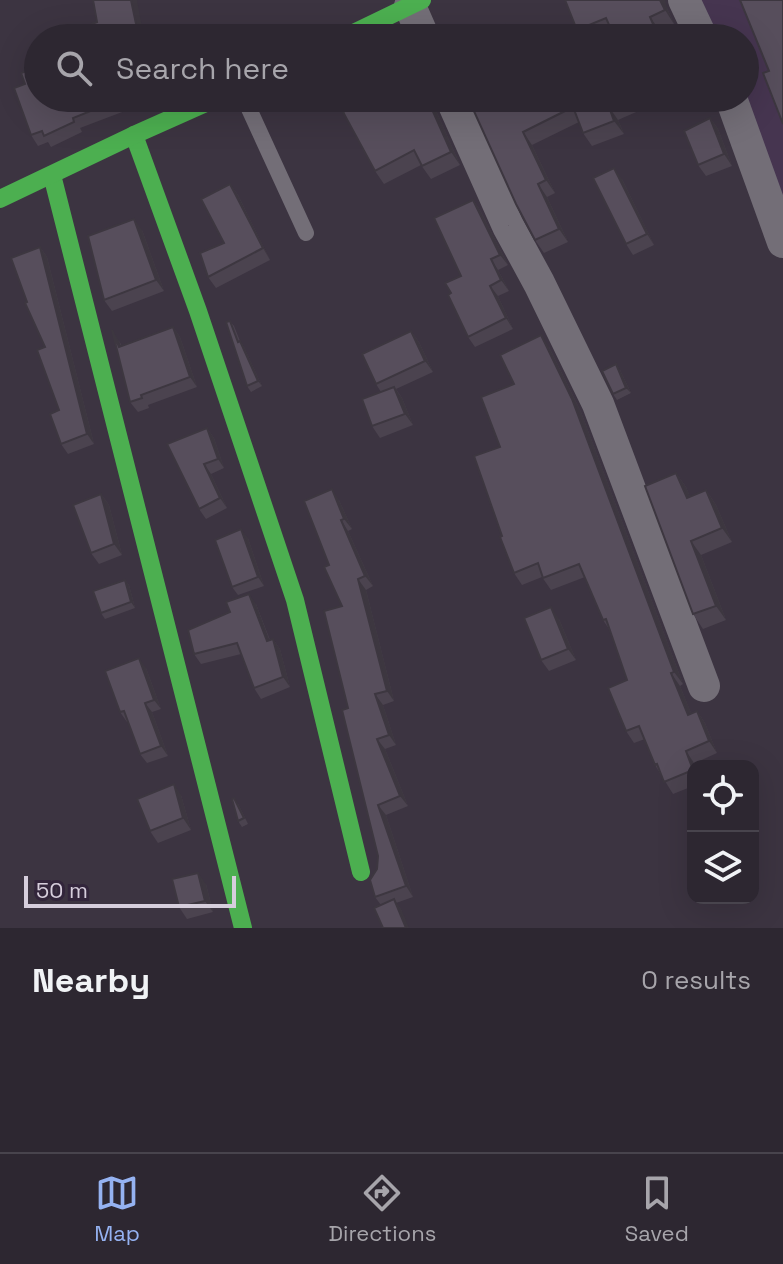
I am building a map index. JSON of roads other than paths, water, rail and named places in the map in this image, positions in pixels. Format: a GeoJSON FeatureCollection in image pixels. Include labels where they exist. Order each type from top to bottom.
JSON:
{"type":"FeatureCollection","features":[{"type":"Feature","properties":{"kind":"main road"},"geometry":{"type":"LineString","coordinates":[[372,24],[416,3]]}},
{"type":"Feature","properties":{"kind":"main road"},"geometry":{"type":"LineString","coordinates":[[0,199],[186,112]]}},
{"type":"Feature","properties":{"kind":"main road"},"geometry":{"type":"LineString","coordinates":[[134,135],[198,311],[295,600],[361,872]]}},
{"type":"Feature","properties":{"kind":"main road"},"geometry":{"type":"LineString","coordinates":[[52,175],[243,928]]}},
{"type":"Feature","properties":{"kind":"street"},"geometry":{"type":"LineString","coordinates":[[684,0],[695,24]]}},
{"type":"Feature","properties":{"kind":"street"},"geometry":{"type":"LineString","coordinates":[[416,3],[421,24]]}},
{"type":"Feature","properties":{"kind":"street"},"geometry":{"type":"LineString","coordinates":[[457,112],[508,226],[598,404],[704,686]]}},
{"type":"Feature","properties":{"kind":"street"},"geometry":{"type":"LineString","coordinates":[[736,112],[783,242]]}},
{"type":"Feature","properties":{"kind":"lane"},"geometry":{"type":"LineString","coordinates":[[250,112],[306,233]]}}]}
